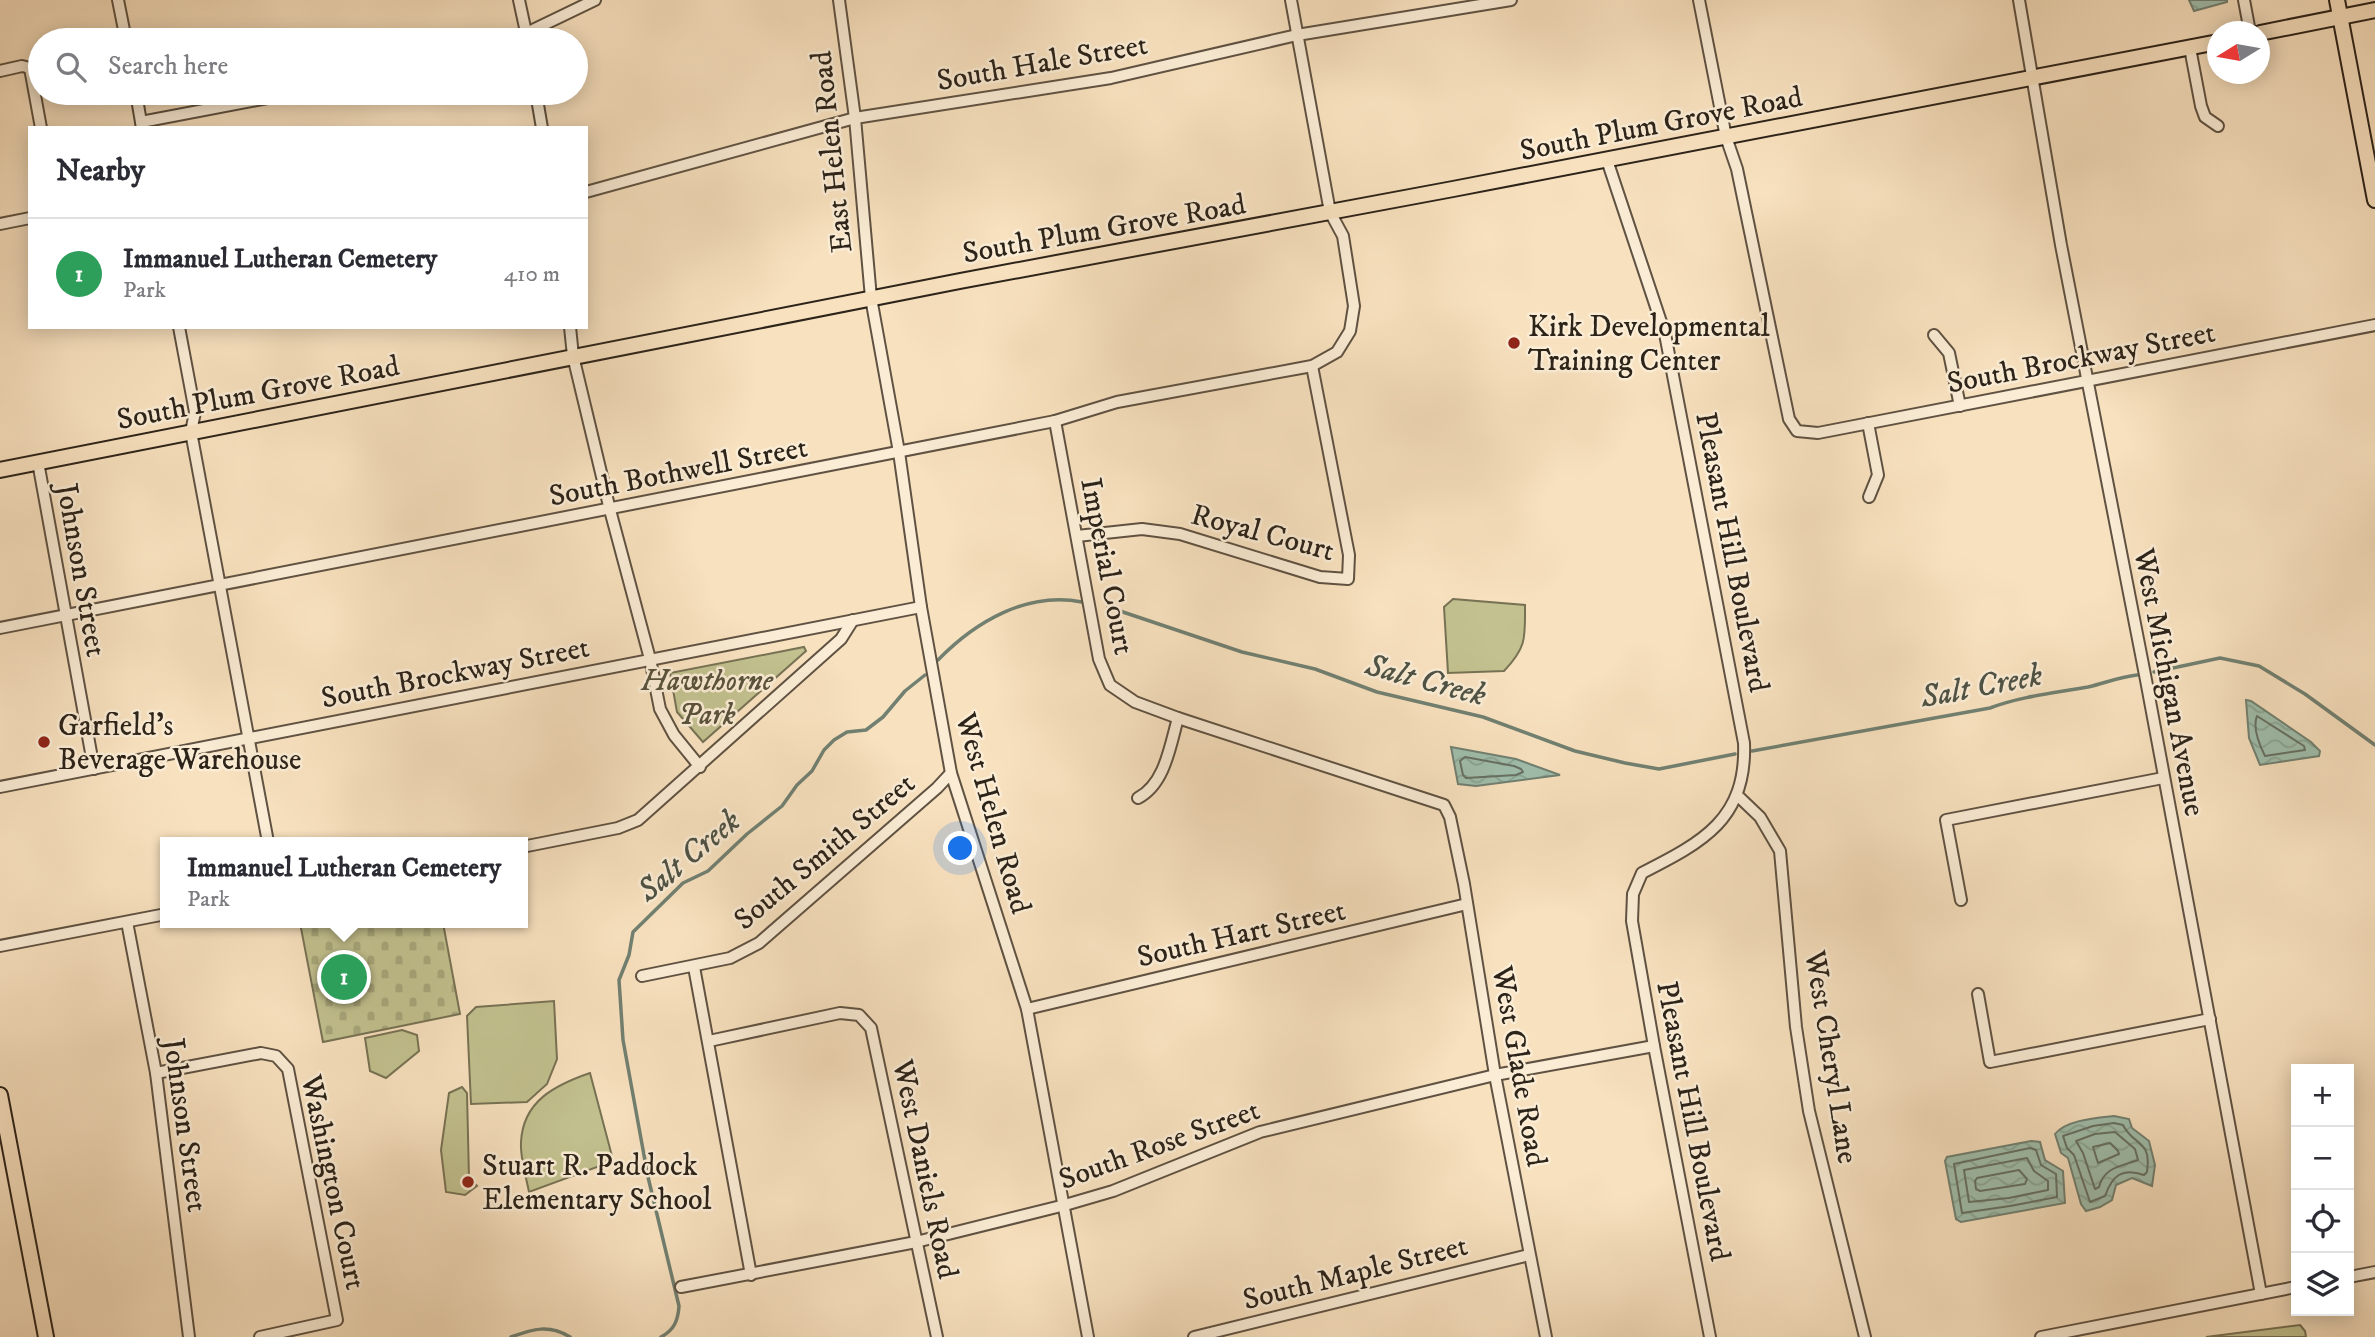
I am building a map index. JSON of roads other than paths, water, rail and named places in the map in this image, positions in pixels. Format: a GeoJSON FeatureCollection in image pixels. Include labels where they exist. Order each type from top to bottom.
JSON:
{"type":"FeatureCollection","features":[{"type":"Feature","properties":{"kind":"main road"},"geometry":{"type":"LineString","coordinates":[[2337,0],[2375,200]]}},
{"type":"Feature","properties":{"kind":"main road"},"geometry":{"type":"LineString","coordinates":[[2270,31],[2375,10]]}},
{"type":"Feature","properties":{"kind":"main road","name":"South Plum Grove Road"},"geometry":{"type":"LineString","coordinates":[[0,470],[871,298],[2207,44]]}},
{"type":"Feature","properties":{"kind":"main road"},"geometry":{"type":"LineString","coordinates":[[1,1101],[46,1337]]}},
{"type":"Feature","properties":{"kind":"street"},"geometry":{"type":"LineString","coordinates":[[118,0],[124,28]]}},
{"type":"Feature","properties":{"kind":"street"},"geometry":{"type":"LineString","coordinates":[[519,0],[525,28]]}},
{"type":"Feature","properties":{"kind":"street"},"geometry":{"type":"LineString","coordinates":[[544,28],[595,0]]}},
{"type":"Feature","properties":{"kind":"street","name":"East Helen Road"},"geometry":{"type":"LineString","coordinates":[[839,0],[855,118],[871,298]]}},
{"type":"Feature","properties":{"kind":"street"},"geometry":{"type":"LineString","coordinates":[[1291,0],[1330,212]]}},
{"type":"Feature","properties":{"kind":"street","name":"South Hale Street"},"geometry":{"type":"LineString","coordinates":[[588,191],[855,118],[1111,78],[1297,35],[1511,0]]}},
{"type":"Feature","properties":{"kind":"street"},"geometry":{"type":"LineString","coordinates":[[1699,0],[1726,137]]}},
{"type":"Feature","properties":{"kind":"street","name":"West Michigan Avenue"},"geometry":{"type":"LineString","coordinates":[[2020,0],[2086,382],[2129,591],[2261,1294]]}},
{"type":"Feature","properties":{"kind":"street"},"geometry":{"type":"LineString","coordinates":[[2244,0],[2248,21]]}},
{"type":"Feature","properties":{"kind":"street"},"geometry":{"type":"LineString","coordinates":[[2190,48],[2201,106],[2205,117],[2218,126]]}},
{"type":"Feature","properties":{"kind":"street"},"geometry":{"type":"LineString","coordinates":[[0,71],[22,66],[28,68]]}},
{"type":"Feature","properties":{"kind":"street"},"geometry":{"type":"LineString","coordinates":[[37,105],[41,126]]}},
{"type":"Feature","properties":{"kind":"street"},"geometry":{"type":"LineString","coordinates":[[138,105],[142,125],[237,105]]}},
{"type":"Feature","properties":{"kind":"street"},"geometry":{"type":"LineString","coordinates":[[538,105],[542,126]]}},
{"type":"Feature","properties":{"kind":"street","name":"South Brockway Street"},"geometry":{"type":"LineString","coordinates":[[1726,137],[1737,169],[1789,419],[1797,432],[1818,433],[2375,325]]}},
{"type":"Feature","properties":{"kind":"street","name":"Pleasant Hill Boulevard"},"geometry":{"type":"LineString","coordinates":[[1607,160],[1658,309],[1677,393],[1744,743],[1745,766],[1738,796],[1713,830],[1666,861],[1642,873],[1633,894],[1632,921],[1710,1337]]}},
{"type":"Feature","properties":{"kind":"street","name":"South Bothwell Street"},"geometry":{"type":"LineString","coordinates":[[0,628],[610,510],[1055,421],[1117,402],[1312,366],[1336,352],[1350,331],[1354,306],[1343,236],[1330,212]]}},
{"type":"Feature","properties":{"kind":"street"},"geometry":{"type":"LineString","coordinates":[[0,224],[28,218]]}},
{"type":"Feature","properties":{"kind":"street","name":"West Helen Road"},"geometry":{"type":"LineString","coordinates":[[871,298],[951,773],[1027,1009],[1065,1205],[1087,1337]]}},
{"type":"Feature","properties":{"kind":"street"},"geometry":{"type":"LineString","coordinates":[[179,329],[195,412],[191,432],[267,837]]}},
{"type":"Feature","properties":{"kind":"street"},"geometry":{"type":"LineString","coordinates":[[569,329],[573,356],[650,659],[660,709],[665,722],[700,767]]}},
{"type":"Feature","properties":{"kind":"street"},"geometry":{"type":"LineString","coordinates":[[1934,335],[1950,354],[1960,406]]}},
{"type":"Feature","properties":{"kind":"street","name":"Royal Court"},"geometry":{"type":"LineString","coordinates":[[1077,536],[1142,528],[1180,534],[1320,577],[1348,579],[1349,555],[1312,366]]}},
{"type":"Feature","properties":{"kind":"street","name":"Imperial Court"},"geometry":{"type":"LineString","coordinates":[[1055,421],[1099,659],[1110,685],[1135,702],[1178,718],[1444,805]]}},
{"type":"Feature","properties":{"kind":"street"},"geometry":{"type":"LineString","coordinates":[[1868,423],[1878,475],[1869,497]]}},
{"type":"Feature","properties":{"kind":"street","name":"Johnson Street"},"geometry":{"type":"LineString","coordinates":[[38,462],[94,769]]}},
{"type":"Feature","properties":{"kind":"street","name":"South Brockway Street"},"geometry":{"type":"LineString","coordinates":[[0,787],[921,607]]}},
{"type":"Feature","properties":{"kind":"street"},"geometry":{"type":"LineString","coordinates":[[528,846],[618,828],[638,820],[841,639],[853,620]]}},
{"type":"Feature","properties":{"kind":"street"},"geometry":{"type":"LineString","coordinates":[[1138,799],[1150,792],[1164,766],[1178,718]]}},
{"type":"Feature","properties":{"kind":"street","name":"South Smith Street"},"geometry":{"type":"LineString","coordinates":[[642,976],[730,958],[759,943],[951,773]]}},
{"type":"Feature","properties":{"kind":"street"},"geometry":{"type":"LineString","coordinates":[[1961,900],[1946,820],[2164,778]]}},
{"type":"Feature","properties":{"kind":"street","name":"West Cheryl Lane"},"geometry":{"type":"LineString","coordinates":[[1738,796],[1760,817],[1780,851],[1796,1027],[1809,1111],[1865,1337]]}},
{"type":"Feature","properties":{"kind":"street","name":"West Glade Road"},"geometry":{"type":"LineString","coordinates":[[1444,805],[1450,817],[1467,904],[1495,1075],[1546,1337]]}},
{"type":"Feature","properties":{"kind":"street"},"geometry":{"type":"LineString","coordinates":[[1630,864],[1642,873]]}},
{"type":"Feature","properties":{"kind":"street","name":"South Hart Street"},"geometry":{"type":"LineString","coordinates":[[1027,1009],[1467,904]]}},
{"type":"Feature","properties":{"kind":"street"},"geometry":{"type":"LineString","coordinates":[[0,946],[160,915]]}},
{"type":"Feature","properties":{"kind":"street","name":"Johnson Street"},"geometry":{"type":"LineString","coordinates":[[127,922],[156,1073],[189,1337]]}},
{"type":"Feature","properties":{"kind":"street"},"geometry":{"type":"LineString","coordinates":[[694,967],[751,1275]]}},
{"type":"Feature","properties":{"kind":"street"},"geometry":{"type":"LineString","coordinates":[[1978,994],[1990,1062],[2210,1019]]}},
{"type":"Feature","properties":{"kind":"street","name":"West Daniels Road"},"geometry":{"type":"LineString","coordinates":[[709,1041],[840,1013],[859,1014],[871,1028],[937,1337]]}},
{"type":"Feature","properties":{"kind":"street","name":"South Rose Street"},"geometry":{"type":"LineString","coordinates":[[681,1287],[916,1242],[1065,1205],[1113,1191],[1260,1132],[1495,1075],[1654,1045]]}},
{"type":"Feature","properties":{"kind":"street","name":"Washington Court"},"geometry":{"type":"LineString","coordinates":[[156,1073],[261,1054],[276,1056],[288,1069],[337,1320],[260,1337]]}},
{"type":"Feature","properties":{"kind":"street","name":"South Maple Street"},"geometry":{"type":"LineString","coordinates":[[1194,1337],[1529,1255]]}},
{"type":"Feature","properties":{"kind":"street"},"geometry":{"type":"LineString","coordinates":[[2354,1276],[2375,1272]]}},
{"type":"Feature","properties":{"kind":"street"},"geometry":{"type":"LineString","coordinates":[[2041,1337],[2291,1288]]}},
{"type":"Feature","properties":{"kind":"water"},"geometry":{"type":"Polygon","coordinates":[[[2189,0],[2227,0],[2227,2],[2194,11],[2189,0]]]}},
{"type":"Feature","properties":{"kind":"water"},"geometry":{"type":"Polygon","coordinates":[[[2246,700],[2311,742],[2320,751],[2319,756],[2260,765],[2249,738],[2246,700]]]}},
{"type":"Feature","properties":{"kind":"water"},"geometry":{"type":"Polygon","coordinates":[[[1451,747],[1516,759],[1560,775],[1476,786],[1458,784],[1451,747]]]}},
{"type":"Feature","properties":{"kind":"water"},"geometry":{"type":"Polygon","coordinates":[[[2114,1116],[2129,1119],[2132,1128],[2149,1141],[2155,1165],[2152,1186],[2132,1178],[2116,1185],[2112,1200],[2086,1211],[2081,1204],[2068,1158],[2061,1153],[2055,1134],[2074,1123],[2114,1116]]]}},
{"type":"Feature","properties":{"kind":"water"},"geometry":{"type":"Polygon","coordinates":[[[2031,1141],[2040,1142],[2045,1160],[2063,1171],[2065,1203],[1961,1222],[1956,1219],[1945,1161],[1947,1157],[2031,1141]]]}},
{"type":"Feature","properties":{"kind":"waterway","name":"Salt Creek"},"geometry":{"type":"LineString","coordinates":[[938,660],[968,633],[1022,605],[1042,601],[1082,602]]}},
{"type":"Feature","properties":{"kind":"waterway","name":"Salt Creek"},"geometry":{"type":"LineString","coordinates":[[1108,607],[1242,652],[1315,669],[1377,692],[1483,717],[1575,751],[1625,763],[1659,769],[1735,754]]}},
{"type":"Feature","properties":{"kind":"waterway","name":"Salt Creek"},"geometry":{"type":"LineString","coordinates":[[2154,672],[2220,658],[2259,666],[2305,694],[2375,745]]}},
{"type":"Feature","properties":{"kind":"waterway","name":"Salt Creek"},"geometry":{"type":"LineString","coordinates":[[661,1337],[674,1324],[679,1306],[648,1177],[623,1040],[619,980],[629,955],[633,932],[683,883],[708,871],[782,806],[834,740],[847,732],[866,730],[925,675]]}},
{"type":"Feature","properties":{"kind":"waterway","name":"Salt Creek"},"geometry":{"type":"LineString","coordinates":[[1752,751],[1990,708],[2137,675]]}},
{"type":"Feature","properties":{"kind":"waterway","name":"Salt Creek"},"geometry":{"type":"LineString","coordinates":[[511,1337],[541,1329],[555,1330],[570,1337]]}},
{"type":"Feature","properties":{"kind":"place","name":"Kirk Developmental Training Center"},"geometry":{"type":"Point","coordinates":[1514,343]}},
{"type":"Feature","properties":{"kind":"place","name":"Garfield's Beverage Warehouse"},"geometry":{"type":"Point","coordinates":[44,742]}},
{"type":"Feature","properties":{"kind":"place","name":"Immanuel Lutheran Cemetery"},"geometry":{"type":"Point","coordinates":[344,977]}},
{"type":"Feature","properties":{"kind":"place","name":"Stuart R. Paddock Elementary School"},"geometry":{"type":"Point","coordinates":[468,1182]}},
{"type":"Feature","properties":{"kind":"park label","name":"Hawthorne Park"},"geometry":{"type":"Point","coordinates":[707,697]}}]}
